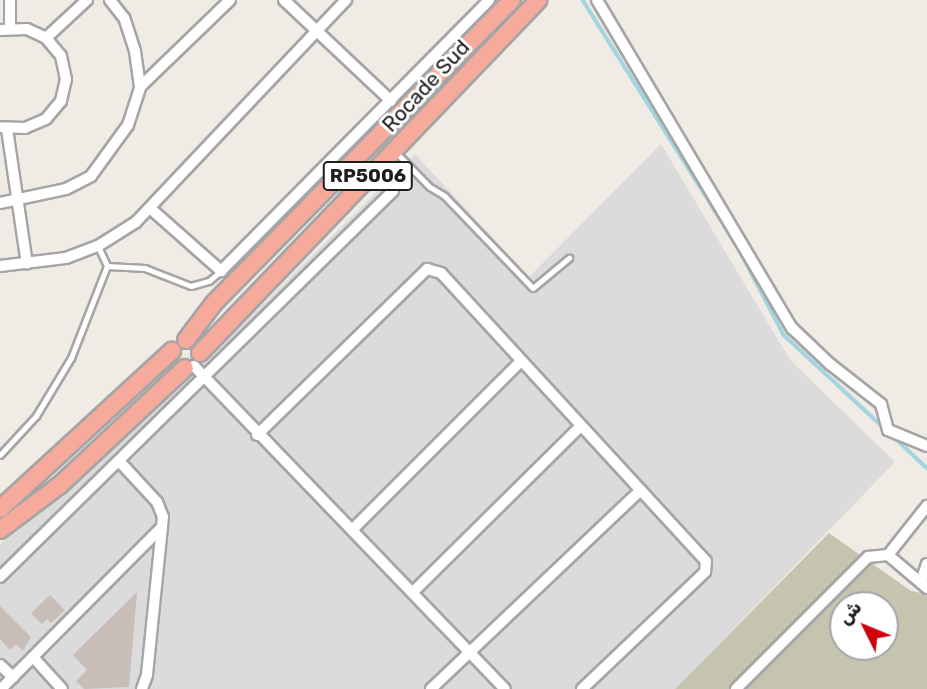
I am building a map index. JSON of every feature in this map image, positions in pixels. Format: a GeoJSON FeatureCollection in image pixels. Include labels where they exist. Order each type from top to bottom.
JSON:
{"type":"FeatureCollection","features":[{"type":"Feature","properties":{"kind":"highway","name":"Rocade Sud"},"geometry":{"type":"LineString","coordinates":[[0,509],[186,340],[214,303],[512,0]]}},
{"type":"Feature","properties":{"kind":"highway","name":"Rocade Sud"},"geometry":{"type":"LineString","coordinates":[[0,530],[60,485],[195,366],[394,150],[538,0]]}},
{"type":"Feature","properties":{"kind":"highway"},"geometry":{"type":"LineString","coordinates":[[186,340],[195,366]]}},
{"type":"Feature","properties":{"kind":"highway"},"geometry":{"type":"LineString","coordinates":[[172,351],[173,361],[195,366]]}},
{"type":"Feature","properties":{"kind":"street"},"geometry":{"type":"LineString","coordinates":[[10,0],[5,29],[32,30],[47,38],[65,67],[61,101],[41,122],[4,128],[19,201],[27,264]]}},
{"type":"Feature","properties":{"kind":"street"},"geometry":{"type":"LineString","coordinates":[[47,38],[87,0]]}},
{"type":"Feature","properties":{"kind":"street"},"geometry":{"type":"LineString","coordinates":[[110,0],[124,18],[140,87]]}},
{"type":"Feature","properties":{"kind":"street"},"geometry":{"type":"LineString","coordinates":[[0,203],[66,189],[91,176],[128,125],[140,87],[230,0]]}},
{"type":"Feature","properties":{"kind":"street"},"geometry":{"type":"LineString","coordinates":[[284,0],[391,102]]}},
{"type":"Feature","properties":{"kind":"street"},"geometry":{"type":"LineString","coordinates":[[0,266],[66,258],[97,246],[151,209],[346,0]]}},
{"type":"Feature","properties":{"kind":"street"},"geometry":{"type":"LineString","coordinates":[[151,209],[221,271],[489,0]]}},
{"type":"Feature","properties":{"kind":"street"},"geometry":{"type":"LineString","coordinates":[[597,0],[792,328],[830,365],[881,404],[888,430],[927,446]]}},
{"type":"Feature","properties":{"kind":"street"},"geometry":{"type":"LineString","coordinates":[[0,577],[119,461],[195,366],[393,191]]}},
{"type":"Feature","properties":{"kind":"street"},"geometry":{"type":"LineString","coordinates":[[257,435],[427,269],[441,273],[520,362],[641,490],[707,567],[582,689]]}},
{"type":"Feature","properties":{"kind":"street"},"geometry":{"type":"LineString","coordinates":[[352,530],[520,362]]}},
{"type":"Feature","properties":{"kind":"street"},"geometry":{"type":"LineString","coordinates":[[195,366],[257,435],[505,689]]}},
{"type":"Feature","properties":{"kind":"street"},"geometry":{"type":"LineString","coordinates":[[413,592],[581,426]]}},
{"type":"Feature","properties":{"kind":"street"},"geometry":{"type":"LineString","coordinates":[[119,461],[160,507],[162,527],[147,675],[142,689]]}},
{"type":"Feature","properties":{"kind":"street"},"geometry":{"type":"LineString","coordinates":[[432,689],[641,490]]}},
{"type":"Feature","properties":{"kind":"street"},"geometry":{"type":"LineString","coordinates":[[888,555],[927,506]]}},
{"type":"Feature","properties":{"kind":"street"},"geometry":{"type":"LineString","coordinates":[[1,689],[162,527]]}},
{"type":"Feature","properties":{"kind":"street"},"geometry":{"type":"LineString","coordinates":[[736,689],[859,563],[878,554],[888,555],[924,585]]}},
{"type":"Feature","properties":{"kind":"street"},"geometry":{"type":"LineString","coordinates":[[924,585],[927,564]]}},
{"type":"Feature","properties":{"kind":"street"},"geometry":{"type":"LineString","coordinates":[[33,657],[62,689]]}},
{"type":"Feature","properties":{"kind":"street"},"geometry":{"type":"LineString","coordinates":[[0,665],[13,677]]}},
{"type":"Feature","properties":{"kind":"lane"},"geometry":{"type":"LineString","coordinates":[[394,150],[429,187],[445,196],[533,288],[569,258]]}},
{"type":"Feature","properties":{"kind":"lane"},"geometry":{"type":"LineString","coordinates":[[0,455],[36,416],[71,358],[107,265],[97,246]]}},
{"type":"Feature","properties":{"kind":"lane"},"geometry":{"type":"LineString","coordinates":[[107,265],[145,268],[191,285],[209,281],[221,271]]}},
{"type":"Feature","properties":{"kind":"shaded area"},"geometry":{"type":"Polygon","coordinates":[[[661,144],[790,360],[895,462],[675,689],[0,689],[0,544],[53,503],[151,415],[415,154],[529,277],[661,144]]]}},
{"type":"Feature","properties":{"kind":"shaded area"},"geometry":{"type":"Polygon","coordinates":[[[829,533],[911,591],[927,594],[927,689],[675,689],[829,533]]]}},
{"type":"Feature","properties":{"kind":"building"},"geometry":{"type":"Polygon","coordinates":[[[137,592],[129,687],[84,689],[76,681],[87,670],[73,655],[137,592]]]}},
{"type":"Feature","properties":{"kind":"building"},"geometry":{"type":"Polygon","coordinates":[[[50,595],[65,610],[51,623],[47,619],[42,624],[31,613],[50,595]]]}},
{"type":"Feature","properties":{"kind":"building"},"geometry":{"type":"Polygon","coordinates":[[[0,606],[31,637],[23,651],[16,644],[10,650],[0,639],[0,606]]]}},
{"type":"Feature","properties":{"kind":"waterway"},"geometry":{"type":"LineString","coordinates":[[583,0],[739,249],[784,335],[884,428]]}},
{"type":"Feature","properties":{"kind":"waterway"},"geometry":{"type":"LineString","coordinates":[[893,436],[927,468]]}}]}
